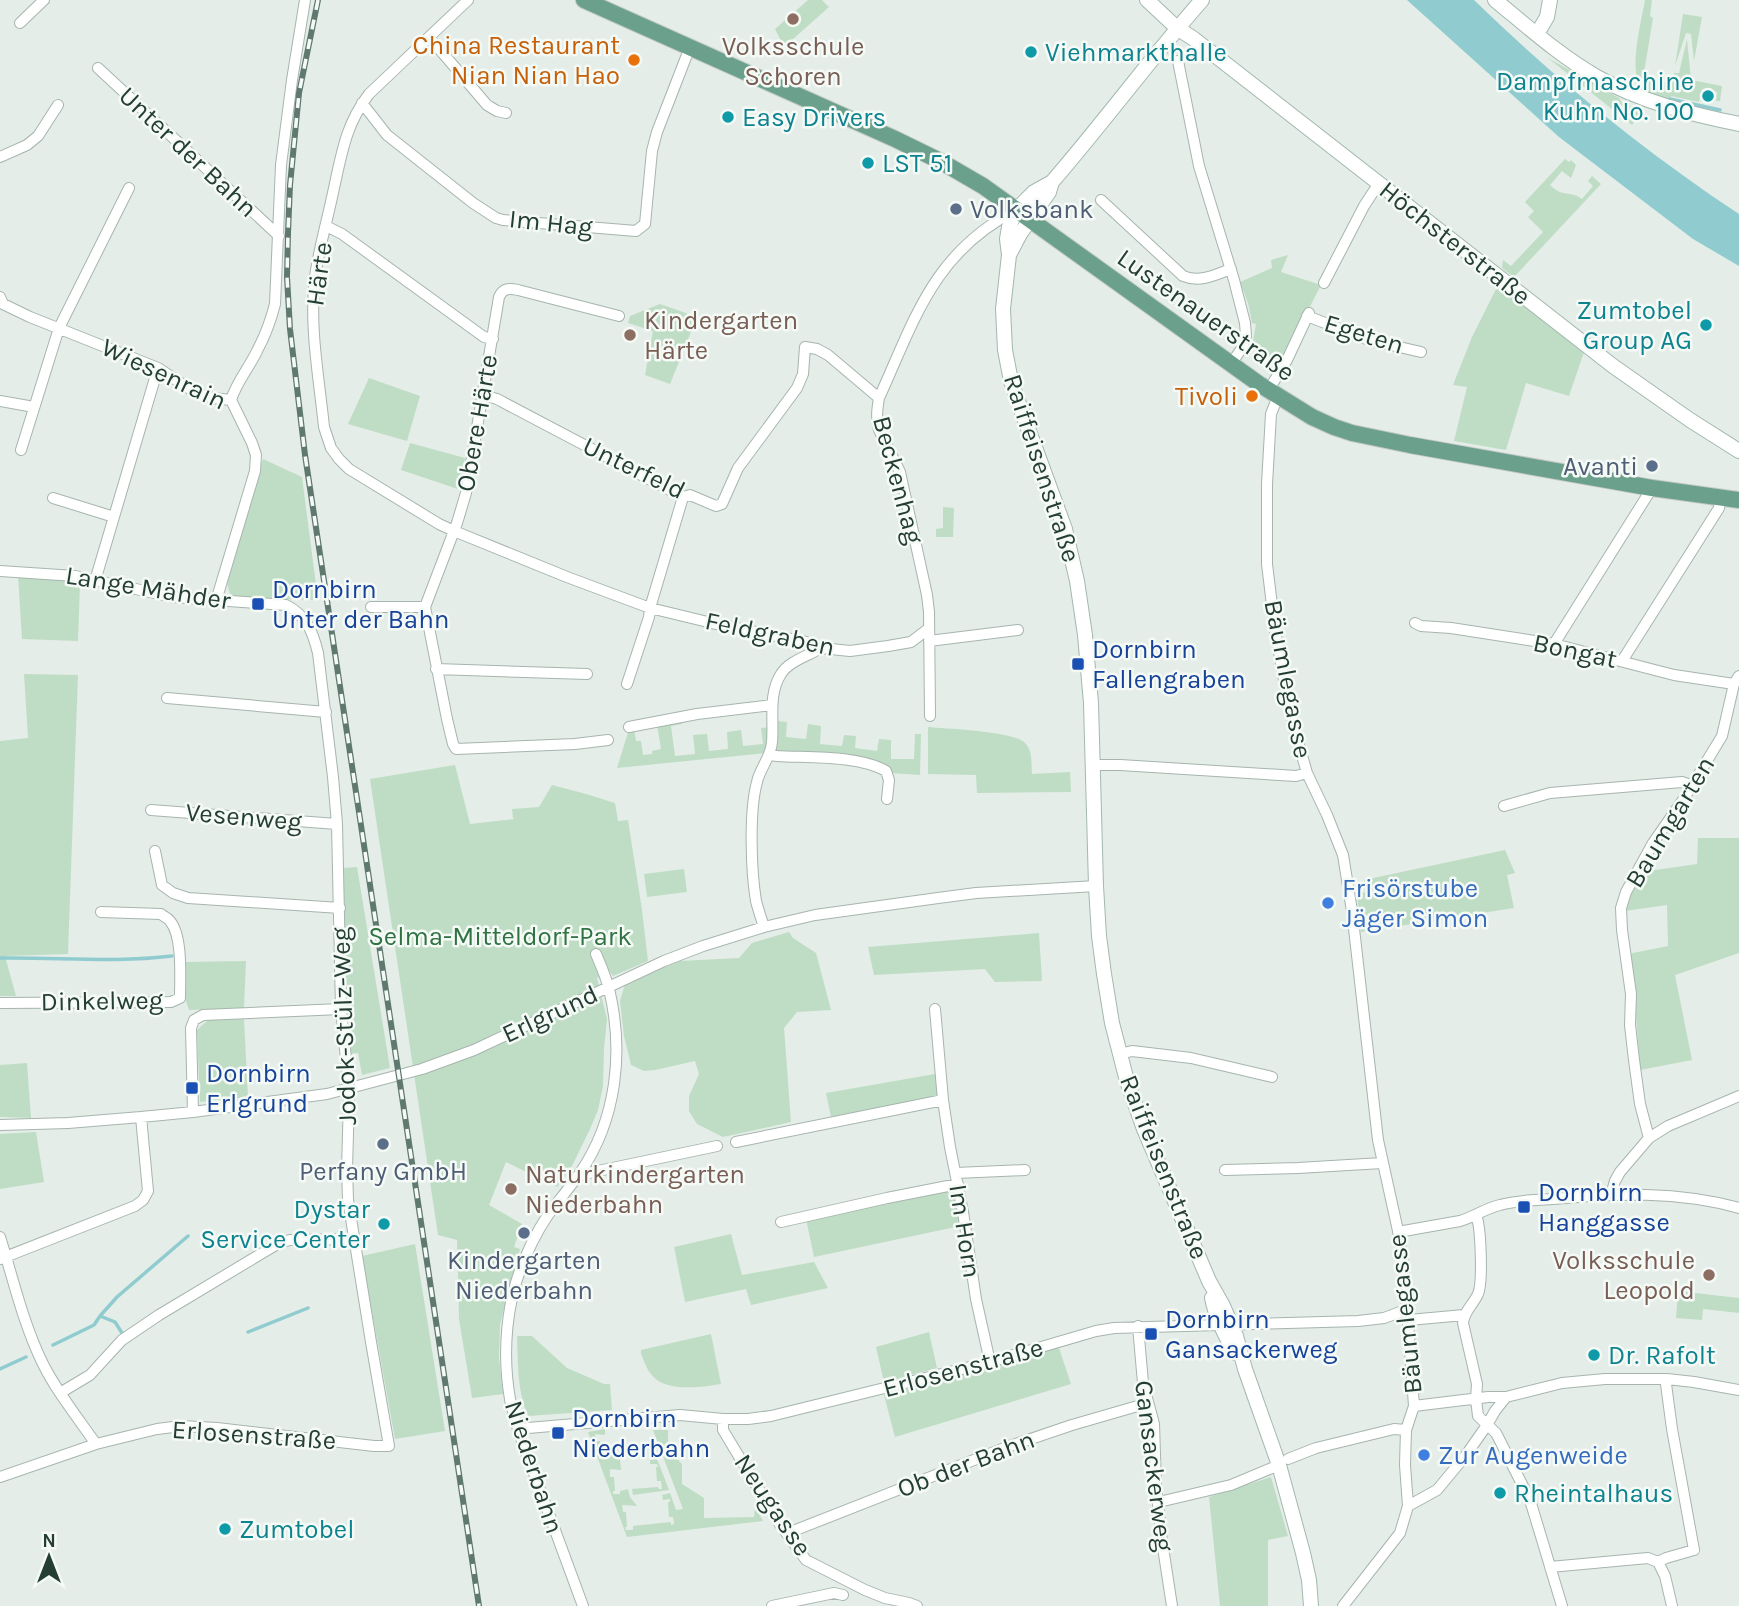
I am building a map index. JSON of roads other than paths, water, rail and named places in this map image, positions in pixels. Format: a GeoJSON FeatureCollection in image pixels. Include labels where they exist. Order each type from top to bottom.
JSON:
{"type":"FeatureCollection","features":[{"type":"Feature","properties":{"kind":"main road","name":"Lustenauerstraße"},"geometry":{"type":"LineString","coordinates":[[584,0],[940,161],[983,186],[1273,393],[1334,427],[1382,440],[1652,488],[1739,500]]}},
{"type":"Feature","properties":{"kind":"street"},"geometry":{"type":"LineString","coordinates":[[20,23],[44,0]]}},
{"type":"Feature","properties":{"kind":"street","name":"Unter der Bahn"},"geometry":{"type":"LineString","coordinates":[[232,400],[240,378],[256,354],[276,298],[281,165],[305,0]]}},
{"type":"Feature","properties":{"kind":"street","name":"Härte"},"geometry":{"type":"LineString","coordinates":[[454,531],[349,469],[339,459],[327,439],[314,349],[313,316],[315,279],[349,125],[369,94],[468,0]]}},
{"type":"Feature","properties":{"kind":"street","name":"Höchsterstraße"},"geometry":{"type":"LineString","coordinates":[[1147,0],[1177,28],[1195,39],[1613,366],[1739,451]]}},
{"type":"Feature","properties":{"kind":"street"},"geometry":{"type":"LineString","coordinates":[[1022,215],[1034,192],[1052,182],[1202,0]]}},
{"type":"Feature","properties":{"kind":"street"},"geometry":{"type":"LineString","coordinates":[[1495,0],[1557,50],[1598,77],[1680,112],[1739,124]]}},
{"type":"Feature","properties":{"kind":"street"},"geometry":{"type":"LineString","coordinates":[[1536,34],[1547,17],[1550,0]]}},
{"type":"Feature","properties":{"kind":"street"},"geometry":{"type":"LineString","coordinates":[[429,37],[487,105],[506,113]]}},
{"type":"Feature","properties":{"kind":"street","name":"Im Hag"},"geometry":{"type":"LineString","coordinates":[[362,103],[387,135],[496,218],[629,231],[639,229],[645,224],[652,151],[690,47]]}},
{"type":"Feature","properties":{"kind":"street"},"geometry":{"type":"LineString","coordinates":[[1178,61],[1199,166],[1245,323],[1246,336],[1242,348],[1231,364]]}},
{"type":"Feature","properties":{"kind":"street","name":"Unter der Bahn"},"geometry":{"type":"LineString","coordinates":[[98,68],[279,236]]}},
{"type":"Feature","properties":{"kind":"street"},"geometry":{"type":"LineString","coordinates":[[0,157],[27,145],[38,136],[58,105]]}},
{"type":"Feature","properties":{"kind":"street","name":"Egeten"},"geometry":{"type":"LineString","coordinates":[[1324,283],[1378,183]]}},
{"type":"Feature","properties":{"kind":"street"},"geometry":{"type":"LineString","coordinates":[[22,450],[59,328],[129,188]]}},
{"type":"Feature","properties":{"kind":"street"},"geometry":{"type":"LineString","coordinates":[[1101,200],[1184,276],[1190,279],[1204,278],[1231,269]]}},
{"type":"Feature","properties":{"kind":"street","name":"Raiffeisenstraße"},"geometry":{"type":"LineString","coordinates":[[1022,215],[1009,227],[1007,240],[1009,255],[1003,309],[1007,360],[1018,401],[1063,520],[1074,565],[1086,645],[1091,703],[1096,886],[1103,969],[1119,1054],[1144,1129],[1226,1324],[1237,1336],[1245,1369],[1283,1462],[1309,1580],[1311,1606]]}},
{"type":"Feature","properties":{"kind":"street","name":"Beckenhag"},"geometry":{"type":"LineString","coordinates":[[930,716],[927,595],[900,472],[877,423],[876,410],[916,313],[946,266],[967,243],[1004,216],[1022,215]]}},
{"type":"Feature","properties":{"kind":"street"},"geometry":{"type":"LineString","coordinates":[[326,226],[342,234],[484,337],[493,339]]}},
{"type":"Feature","properties":{"kind":"street","name":"Obere Härte"},"geometry":{"type":"LineString","coordinates":[[425,607],[466,493],[499,297],[505,289],[518,290],[619,316]]}},
{"type":"Feature","properties":{"kind":"street","name":"Wiesenrain"},"geometry":{"type":"LineString","coordinates":[[1,302],[30,317],[158,368],[196,393],[232,400],[256,455],[255,471],[216,601]]}},
{"type":"Feature","properties":{"kind":"street","name":"Egeten"},"geometry":{"type":"LineString","coordinates":[[1273,393],[1309,313],[1369,340],[1420,352]]}},
{"type":"Feature","properties":{"kind":"street","name":"Unterfeld"},"geometry":{"type":"LineString","coordinates":[[483,395],[497,399],[682,497],[690,495],[716,506],[722,504],[738,468],[797,388],[803,374],[805,347],[828,355],[879,398]]}},
{"type":"Feature","properties":{"kind":"street"},"geometry":{"type":"LineString","coordinates":[[95,581],[158,368]]}},
{"type":"Feature","properties":{"kind":"street","name":"Bäumlegasse"},"geometry":{"type":"LineString","coordinates":[[1273,393],[1268,458],[1266,564],[1284,680],[1295,731],[1307,773],[1343,855],[1352,911],[1378,1140],[1398,1232],[1409,1315],[1414,1406],[1406,1430],[1408,1506]]}},
{"type":"Feature","properties":{"kind":"street"},"geometry":{"type":"LineString","coordinates":[[0,401],[34,407]]}},
{"type":"Feature","properties":{"kind":"street"},"geometry":{"type":"LineString","coordinates":[[1555,644],[1652,488]]}},
{"type":"Feature","properties":{"kind":"street"},"geometry":{"type":"LineString","coordinates":[[627,684],[649,617],[682,497]]}},
{"type":"Feature","properties":{"kind":"street"},"geometry":{"type":"LineString","coordinates":[[53,498],[114,517]]}},
{"type":"Feature","properties":{"kind":"street"},"geometry":{"type":"LineString","coordinates":[[1622,661],[1719,508],[1720,498]]}},
{"type":"Feature","properties":{"kind":"street","name":"Feldgraben"},"geometry":{"type":"LineString","coordinates":[[454,531],[650,608],[806,642],[821,648],[850,650],[911,642],[929,635],[1018,630]]}},
{"type":"Feature","properties":{"kind":"street","name":"Lange Mähder"},"geometry":{"type":"LineString","coordinates":[[0,571],[49,573],[173,597],[286,605],[295,610]]}},
{"type":"Feature","properties":{"kind":"street"},"geometry":{"type":"LineString","coordinates":[[371,607],[425,607],[436,669],[456,749],[608,740]]}},
{"type":"Feature","properties":{"kind":"street","name":"Jodok-Stülz-Weg"},"geometry":{"type":"LineString","coordinates":[[295,610],[303,617],[313,635],[326,712],[338,824],[341,1009],[349,1098],[348,1189],[370,1342],[389,1446]]}},
{"type":"Feature","properties":{"kind":"street","name":"Bongat"},"geometry":{"type":"LineString","coordinates":[[1415,622],[1421,626],[1555,644],[1674,675],[1737,680]]}},
{"type":"Feature","properties":{"kind":"street"},"geometry":{"type":"LineString","coordinates":[[764,927],[756,901],[753,820],[757,779],[770,755],[772,744],[772,705],[778,677],[786,666],[821,648]]}},
{"type":"Feature","properties":{"kind":"street"},"geometry":{"type":"LineString","coordinates":[[436,669],[587,674]]}},
{"type":"Feature","properties":{"kind":"street","name":"Baumgarten"},"geometry":{"type":"LineString","coordinates":[[1649,1138],[1640,1104],[1634,1060],[1630,1025],[1632,994],[1621,908],[1626,892],[1653,843],[1722,736],[1737,680]]}},
{"type":"Feature","properties":{"kind":"street"},"geometry":{"type":"LineString","coordinates":[[167,698],[326,712]]}},
{"type":"Feature","properties":{"kind":"street"},"geometry":{"type":"LineString","coordinates":[[629,727],[697,714],[772,705]]}},
{"type":"Feature","properties":{"kind":"street"},"geometry":{"type":"LineString","coordinates":[[770,755],[862,761],[876,766],[886,771],[889,780],[887,799]]}},
{"type":"Feature","properties":{"kind":"street"},"geometry":{"type":"LineString","coordinates":[[1093,765],[1296,776],[1307,773]]}},
{"type":"Feature","properties":{"kind":"street"},"geometry":{"type":"LineString","coordinates":[[1504,806],[1550,793],[1682,782],[1691,785]]}},
{"type":"Feature","properties":{"kind":"street","name":"Vesenweg"},"geometry":{"type":"LineString","coordinates":[[150,810],[338,824]]}},
{"type":"Feature","properties":{"kind":"street"},"geometry":{"type":"LineString","coordinates":[[155,851],[162,885],[173,893],[188,898],[340,908]]}},
{"type":"Feature","properties":{"kind":"street","name":"Erlgrund"},"geometry":{"type":"LineString","coordinates":[[0,1125],[141,1117],[327,1094],[422,1069],[474,1050],[677,956],[764,927],[815,915],[976,893],[1096,886]]}},
{"type":"Feature","properties":{"kind":"street","name":"Dinkelweg"},"geometry":{"type":"LineString","coordinates":[[0,1003],[171,1002],[180,998],[180,957],[175,930],[169,919],[161,914],[101,912]]}},
{"type":"Feature","properties":{"kind":"street","name":"Niederbahn"},"geometry":{"type":"LineString","coordinates":[[583,1606],[518,1430],[511,1402],[506,1359],[514,1291],[525,1257],[555,1205],[591,1155],[609,1111],[618,1052],[609,987],[596,954]]}},
{"type":"Feature","properties":{"kind":"street"},"geometry":{"type":"LineString","coordinates":[[193,1112],[191,1028],[194,1020],[203,1015],[341,1009]]}},
{"type":"Feature","properties":{"kind":"street","name":"Im Horn"},"geometry":{"type":"LineString","coordinates":[[936,1009],[943,1100],[976,1299],[990,1362]]}},
{"type":"Feature","properties":{"kind":"street","name":"Raiffeisenstraße"},"geometry":{"type":"LineString","coordinates":[[1119,1054],[1132,1051],[1191,1058],[1272,1077]]}},
{"type":"Feature","properties":{"kind":"street"},"geometry":{"type":"LineString","coordinates":[[1611,1195],[1620,1172],[1649,1138],[1668,1126],[1739,1096]]}},
{"type":"Feature","properties":{"kind":"street"},"geometry":{"type":"LineString","coordinates":[[736,1142],[943,1100]]}},
{"type":"Feature","properties":{"kind":"street"},"geometry":{"type":"LineString","coordinates":[[3,1258],[135,1206],[143,1200],[148,1191],[141,1117]]}},
{"type":"Feature","properties":{"kind":"street"},"geometry":{"type":"LineString","coordinates":[[579,1175],[717,1146]]}},
{"type":"Feature","properties":{"kind":"street"},"geometry":{"type":"LineString","coordinates":[[1225,1170],[1382,1163]]}},
{"type":"Feature","properties":{"kind":"street"},"geometry":{"type":"LineString","coordinates":[[780,1223],[957,1179],[1025,1170]]}},
{"type":"Feature","properties":{"kind":"street"},"geometry":{"type":"LineString","coordinates":[[1398,1232],[1460,1221],[1498,1205],[1587,1195],[1675,1196],[1739,1208]]}},
{"type":"Feature","properties":{"kind":"street"},"geometry":{"type":"LineString","coordinates":[[1476,1216],[1481,1286],[1464,1315],[1464,1331],[1477,1384],[1478,1416],[1496,1433],[1530,1500],[1562,1606]]}},
{"type":"Feature","properties":{"kind":"street"},"geometry":{"type":"LineString","coordinates":[[0,1237],[3,1258],[41,1360],[60,1393],[96,1444]]}},
{"type":"Feature","properties":{"kind":"street"},"geometry":{"type":"LineString","coordinates":[[60,1393],[90,1375],[122,1340],[279,1243],[290,1240],[354,1239]]}},
{"type":"Feature","properties":{"kind":"street","name":"Erlosenstraße"},"geometry":{"type":"LineString","coordinates":[[518,1430],[680,1415],[723,1419],[771,1416],[990,1362],[1114,1328],[1464,1315]]}},
{"type":"Feature","properties":{"kind":"street","name":"Gansackerweg"},"geometry":{"type":"LineString","coordinates":[[1138,1326],[1143,1383],[1154,1424],[1156,1486],[1172,1606]]}},
{"type":"Feature","properties":{"kind":"street"},"geometry":{"type":"LineString","coordinates":[[1414,1406],[1506,1397],[1562,1383],[1605,1379],[1667,1379],[1739,1390]]}},
{"type":"Feature","properties":{"kind":"street"},"geometry":{"type":"LineString","coordinates":[[1658,1562],[1694,1550],[1672,1429],[1667,1379]]}},
{"type":"Feature","properties":{"kind":"street"},"geometry":{"type":"LineString","coordinates":[[1343,1606],[1400,1533],[1408,1506],[1437,1490],[1466,1455],[1494,1410],[1506,1397]]}},
{"type":"Feature","properties":{"kind":"street","name":"Ob der Bahn"},"geometry":{"type":"LineString","coordinates":[[788,1533],[1007,1447],[1072,1424],[1148,1403]]}},
{"type":"Feature","properties":{"kind":"street","name":"Neugasse"},"geometry":{"type":"LineString","coordinates":[[723,1419],[723,1430],[779,1523],[806,1560],[865,1590],[917,1606]]}},
{"type":"Feature","properties":{"kind":"street","name":"Erlosenstraße"},"geometry":{"type":"LineString","coordinates":[[0,1477],[96,1444],[181,1426],[389,1446]]}},
{"type":"Feature","properties":{"kind":"street"},"geometry":{"type":"LineString","coordinates":[[1159,1502],[1231,1485],[1315,1448],[1394,1429],[1406,1430]]}},
{"type":"Feature","properties":{"kind":"street"},"geometry":{"type":"LineString","coordinates":[[1550,1567],[1648,1558],[1658,1562],[1665,1576],[1672,1606]]}},
{"type":"Feature","properties":{"kind":"street","name":"Raiffeisenstraße"},"geometry":{"type":"LineString","coordinates":[[1309,1580],[1319,1606]]}},
{"type":"Feature","properties":{"kind":"street"},"geometry":{"type":"LineString","coordinates":[[772,1606],[834,1593],[843,1595]]}},
{"type":"Feature","properties":{"kind":"water"},"geometry":{"type":"Polygon","coordinates":[[[1407,0],[1474,0],[1536,58],[1602,113],[1669,166],[1739,214],[1739,266],[1693,239],[1559,137],[1407,0]]]}},
{"type":"Feature","properties":{"kind":"waterway"},"geometry":{"type":"LineString","coordinates":[[1670,99],[1720,110]]}},
{"type":"Feature","properties":{"kind":"waterway"},"geometry":{"type":"LineString","coordinates":[[0,958],[108,959],[172,956]]}},
{"type":"Feature","properties":{"kind":"waterway"},"geometry":{"type":"LineString","coordinates":[[53,1345],[94,1325],[117,1297],[188,1236]]}},
{"type":"Feature","properties":{"kind":"waterway"},"geometry":{"type":"LineString","coordinates":[[248,1332],[308,1308]]}},
{"type":"Feature","properties":{"kind":"waterway"},"geometry":{"type":"LineString","coordinates":[[100,1316],[115,1322],[122,1333]]}},
{"type":"Feature","properties":{"kind":"waterway"},"geometry":{"type":"LineString","coordinates":[[0,1369],[26,1357]]}},
{"type":"Feature","properties":{"kind":"railway"},"geometry":{"type":"LineString","coordinates":[[318,0],[299,93],[290,185],[287,277],[290,329],[305,455],[479,1606]]}},
{"type":"Feature","properties":{"kind":"place","name":"Volksschule Schoren"},"geometry":{"type":"Point","coordinates":[793,19]}},
{"type":"Feature","properties":{"kind":"place","name":"Viehmarkthalle"},"geometry":{"type":"Point","coordinates":[1031,52]}},
{"type":"Feature","properties":{"kind":"place","name":"China Restaurant Nian Nian Hao"},"geometry":{"type":"Point","coordinates":[634,60]}},
{"type":"Feature","properties":{"kind":"place","name":"Dampfmaschine Kuhn No. 100"},"geometry":{"type":"Point","coordinates":[1708,96]}},
{"type":"Feature","properties":{"kind":"place","name":"Easy Drivers"},"geometry":{"type":"Point","coordinates":[728,117]}},
{"type":"Feature","properties":{"kind":"place","name":"LST 51"},"geometry":{"type":"Point","coordinates":[868,163]}},
{"type":"Feature","properties":{"kind":"place","name":"Volksbank"},"geometry":{"type":"Point","coordinates":[956,209]}},
{"type":"Feature","properties":{"kind":"place","name":"Zumtobel Group AG"},"geometry":{"type":"Point","coordinates":[1706,325]}},
{"type":"Feature","properties":{"kind":"place","name":"Kindergarten Härte"},"geometry":{"type":"Point","coordinates":[630,335]}},
{"type":"Feature","properties":{"kind":"place","name":"Tivoli"},"geometry":{"type":"Point","coordinates":[1252,396]}},
{"type":"Feature","properties":{"kind":"place","name":"Avanti"},"geometry":{"type":"Point","coordinates":[1652,466]}},
{"type":"Feature","properties":{"kind":"place","name":"Dornbirn Unter der Bahn"},"geometry":{"type":"Point","coordinates":[258,604]}},
{"type":"Feature","properties":{"kind":"place","name":"Dornbirn Fallengraben"},"geometry":{"type":"Point","coordinates":[1078,664]}},
{"type":"Feature","properties":{"kind":"place","name":"Frisörstube Jäger Simon"},"geometry":{"type":"Point","coordinates":[1328,903]}},
{"type":"Feature","properties":{"kind":"place","name":"Dornbirn Erlgrund"},"geometry":{"type":"Point","coordinates":[192,1088]}},
{"type":"Feature","properties":{"kind":"place","name":"Perfany GmbH"},"geometry":{"type":"Point","coordinates":[383,1144]}},
{"type":"Feature","properties":{"kind":"place","name":"Naturkindergarten Niederbahn"},"geometry":{"type":"Point","coordinates":[511,1189]}},
{"type":"Feature","properties":{"kind":"place","name":"Dornbirn Hanggasse"},"geometry":{"type":"Point","coordinates":[1524,1207]}},
{"type":"Feature","properties":{"kind":"place","name":"Dystar Service Center"},"geometry":{"type":"Point","coordinates":[384,1224]}},
{"type":"Feature","properties":{"kind":"place","name":"Kindergarten Niederbahn"},"geometry":{"type":"Point","coordinates":[524,1233]}},
{"type":"Feature","properties":{"kind":"place","name":"Volksschule Leopold"},"geometry":{"type":"Point","coordinates":[1709,1275]}},
{"type":"Feature","properties":{"kind":"place","name":"Dornbirn Gansackerweg"},"geometry":{"type":"Point","coordinates":[1151,1334]}},
{"type":"Feature","properties":{"kind":"place","name":"Dr. Rafolt"},"geometry":{"type":"Point","coordinates":[1594,1355]}},
{"type":"Feature","properties":{"kind":"place","name":"Dornbirn Niederbahn"},"geometry":{"type":"Point","coordinates":[558,1433]}},
{"type":"Feature","properties":{"kind":"place","name":"Zur Augenweide"},"geometry":{"type":"Point","coordinates":[1424,1455]}},
{"type":"Feature","properties":{"kind":"place","name":"Rheintalhaus"},"geometry":{"type":"Point","coordinates":[1500,1493]}},
{"type":"Feature","properties":{"kind":"place","name":"Zumtobel"},"geometry":{"type":"Point","coordinates":[225,1529]}},
{"type":"Feature","properties":{"kind":"park label","name":"Selma-Mitteldorf-Park"},"geometry":{"type":"Point","coordinates":[500,936]}}]}
